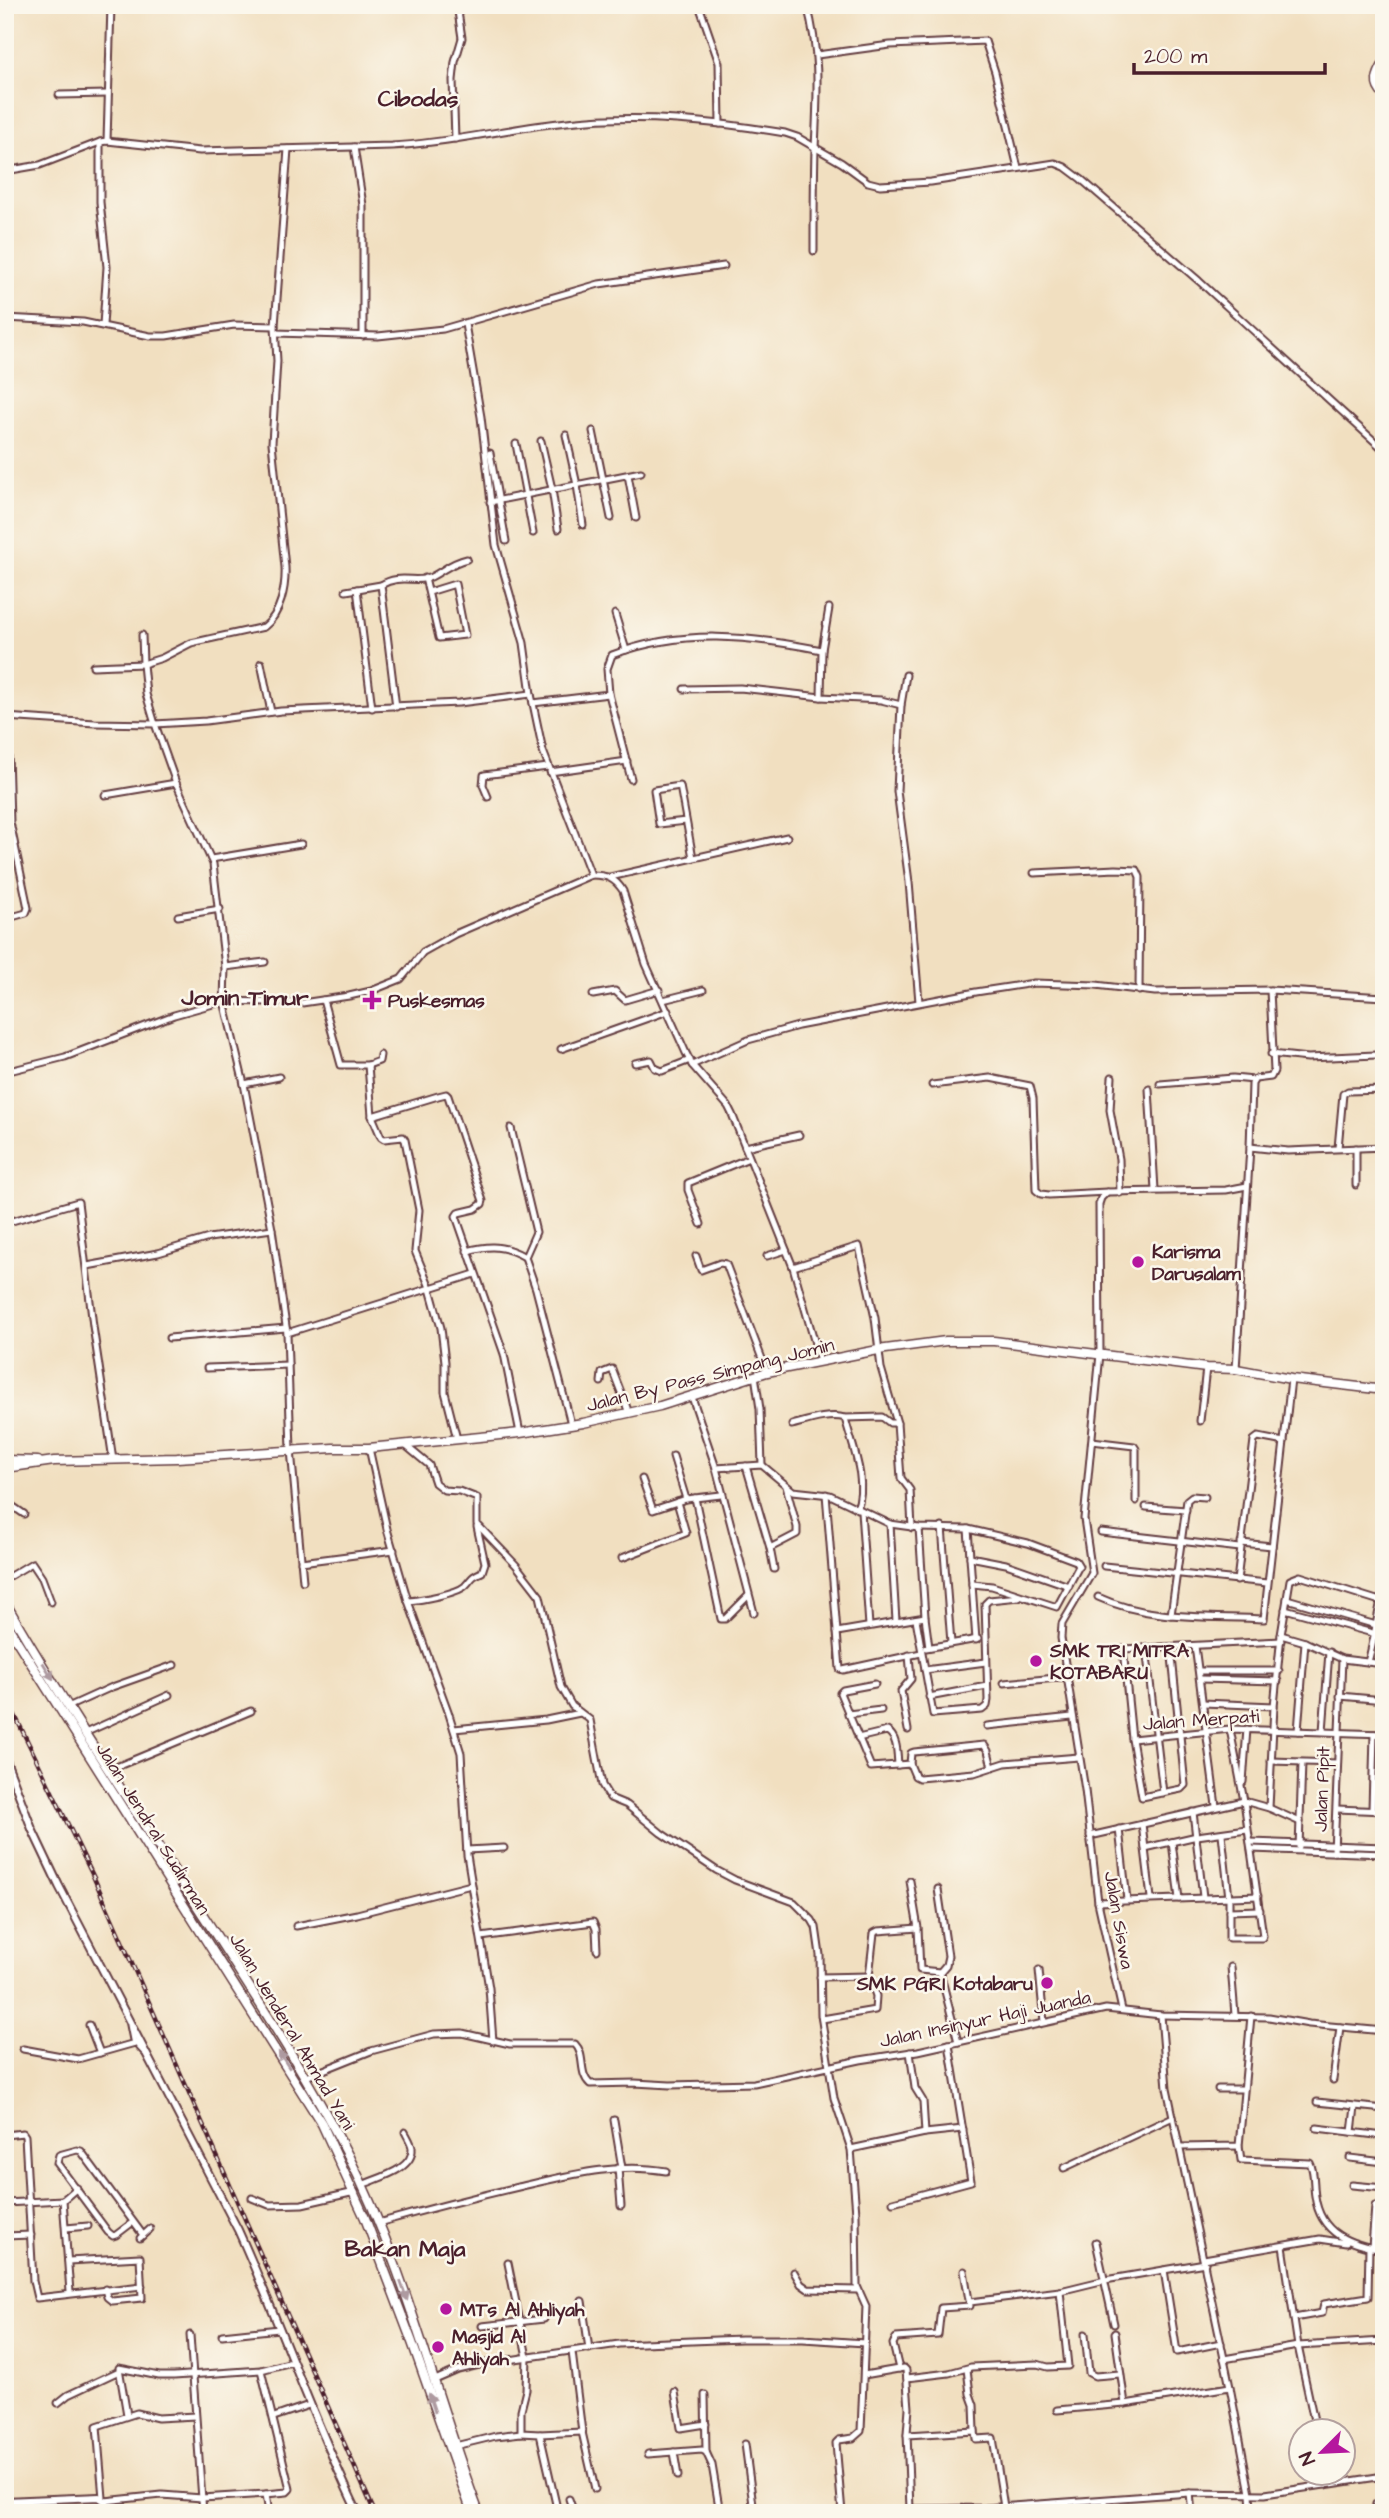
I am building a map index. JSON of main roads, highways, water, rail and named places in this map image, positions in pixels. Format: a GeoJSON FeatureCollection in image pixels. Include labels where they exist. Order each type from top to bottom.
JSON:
{"type":"FeatureCollection","features":[{"type":"Feature","properties":{"kind":"highway","name":"Jalan By Pass Simpang Jomin"},"geometry":{"type":"LineString","coordinates":[[5,1468],[41,1462],[369,1448],[520,1433],[629,1413],[692,1397],[755,1375],[820,1361],[930,1343],[982,1340],[1206,1368],[1236,1369],[1384,1390]]}},
{"type":"Feature","properties":{"kind":"highway","name":"Jalan By Pass Simpang Jomin"},"geometry":{"type":"LineString","coordinates":[[5,1460],[41,1462]]}},
{"type":"Feature","properties":{"kind":"highway","name":"Jalan Jenderal Ahmad Yani"},"geometry":{"type":"LineString","coordinates":[[5,1602],[85,1733],[306,2077],[362,2185],[378,2223],[435,2380],[479,2513]]}},
{"type":"Feature","properties":{"kind":"highway","name":"Jalan Jendral Sudirman"},"geometry":{"type":"LineString","coordinates":[[5,1622],[322,2124],[355,2192],[412,2342],[472,2513]]}},
{"type":"Feature","properties":{"kind":"main road"},"geometry":{"type":"LineString","coordinates":[[1384,62],[1376,81],[1378,90],[1384,96]]}},
{"type":"Feature","properties":{"kind":"railway"},"geometry":{"type":"LineString","coordinates":[[5,1695],[94,1878],[375,2513]]}},
{"type":"Feature","properties":{"kind":"place","name":"Puskesmas"},"geometry":{"type":"Point","coordinates":[372,1000]}},
{"type":"Feature","properties":{"kind":"place","name":"Karisma Darusalam"},"geometry":{"type":"Point","coordinates":[1138,1262]}},
{"type":"Feature","properties":{"kind":"place","name":"SMK TRI MITRA KOTABARU"},"geometry":{"type":"Point","coordinates":[1036,1661]}},
{"type":"Feature","properties":{"kind":"place","name":"SMK PGRI Kotabaru"},"geometry":{"type":"Point","coordinates":[1047,1983]}},
{"type":"Feature","properties":{"kind":"place","name":"MTs Al Ahliyah"},"geometry":{"type":"Point","coordinates":[446,2309]}},
{"type":"Feature","properties":{"kind":"place","name":"Masjid Al Ahliyah"},"geometry":{"type":"Point","coordinates":[438,2347]}},
{"type":"Feature","properties":{"kind":"district","name":"Cibodas"},"geometry":{"type":"Point","coordinates":[418,98]}},
{"type":"Feature","properties":{"kind":"district","name":"Jomin Timur"},"geometry":{"type":"Point","coordinates":[245,997]}},
{"type":"Feature","properties":{"kind":"district","name":"Bakan Maja"},"geometry":{"type":"Point","coordinates":[405,2248]}}]}
